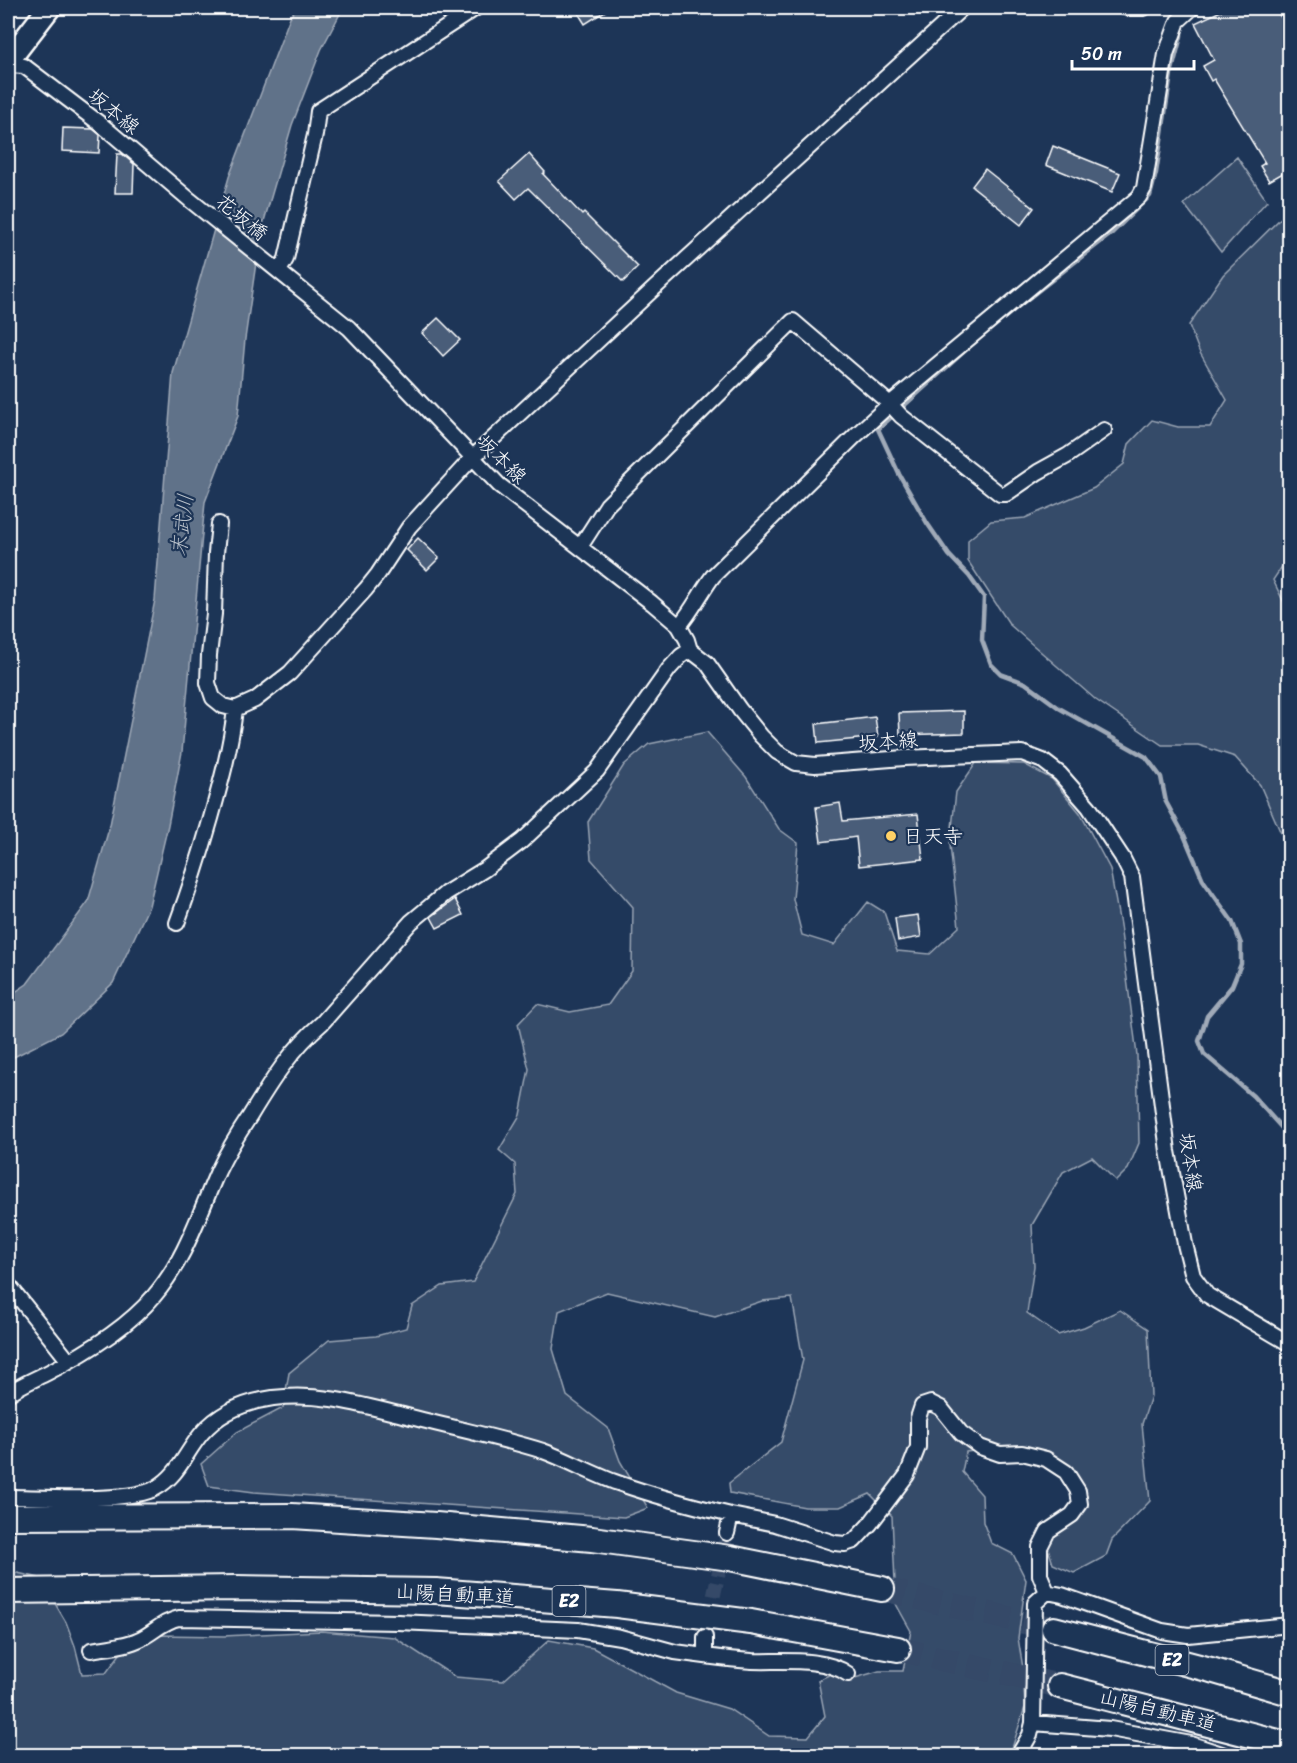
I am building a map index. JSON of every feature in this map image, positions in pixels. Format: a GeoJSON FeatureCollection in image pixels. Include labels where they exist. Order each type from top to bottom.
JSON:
{"type":"FeatureCollection","features":[{"type":"Feature","properties":{"kind":"highway"},"geometry":{"type":"LineString","coordinates":[[8,1517],[292,1516],[436,1524],[592,1539],[730,1558],[882,1589]]}},
{"type":"Feature","properties":{"kind":"highway","name":"山陽自動車道"},"geometry":{"type":"LineString","coordinates":[[8,1591],[236,1588],[436,1591],[617,1605],[751,1622],[898,1649]]}},
{"type":"Feature","properties":{"kind":"highway","name":"E2"},"geometry":{"type":"LineString","coordinates":[[1054,1629],[1290,1693]]}},
{"type":"Feature","properties":{"kind":"highway","name":"山陽自動車道"},"geometry":{"type":"LineString","coordinates":[[1060,1686],[1290,1745]]}},
{"type":"Feature","properties":{"kind":"main road"},"geometry":{"type":"LineString","coordinates":[[8,63],[49,8]]}},
{"type":"Feature","properties":{"kind":"street"},"geometry":{"type":"LineString","coordinates":[[274,268],[286,259],[315,135],[318,111],[476,8]]}},
{"type":"Feature","properties":{"kind":"street"},"geometry":{"type":"LineString","coordinates":[[219,524],[208,683],[213,698],[223,706],[235,709],[255,700],[290,673],[366,589],[409,527],[471,458],[962,8]]}},
{"type":"Feature","properties":{"kind":"street"},"geometry":{"type":"LineString","coordinates":[[1127,8],[1144,8]]}},
{"type":"Feature","properties":{"kind":"street"},"geometry":{"type":"LineString","coordinates":[[679,626],[713,576],[855,436],[895,409],[1139,196],[1144,188],[1166,54],[1178,21],[1192,8]]}},
{"type":"Feature","properties":{"kind":"street","name":"坂本線"},"geometry":{"type":"LineString","coordinates":[[8,63],[24,66],[103,126],[190,200]]}},
{"type":"Feature","properties":{"kind":"street","name":"花坂橋"},"geometry":{"type":"LineString","coordinates":[[190,200],[274,268]]}},
{"type":"Feature","properties":{"kind":"street","name":"坂本線"},"geometry":{"type":"LineString","coordinates":[[274,268],[350,328],[499,486],[679,626],[690,650],[707,663],[740,710],[777,752],[796,763],[815,765],[904,758],[1022,753],[1043,761],[1060,774],[1089,807],[1122,857],[1131,877],[1168,1151],[1193,1276],[1207,1295],[1290,1344]]}},
{"type":"Feature","properties":{"kind":"street"},"geometry":{"type":"LineString","coordinates":[[580,547],[607,505],[793,321],[895,409],[1000,494],[1006,494],[1104,430]]}},
{"type":"Feature","properties":{"kind":"street"},"geometry":{"type":"LineString","coordinates":[[8,1394],[20,1384],[48,1372],[103,1341],[131,1319],[154,1296],[176,1265],[197,1225],[219,1170],[238,1135],[266,1089],[309,1034],[322,1023],[411,922],[446,893],[522,841],[597,771],[669,669],[690,650]]}},
{"type":"Feature","properties":{"kind":"street"},"geometry":{"type":"LineString","coordinates":[[177,923],[196,871],[219,789],[235,709]]}},
{"type":"Feature","properties":{"kind":"street"},"geometry":{"type":"LineString","coordinates":[[8,1284],[68,1360]]}},
{"type":"Feature","properties":{"kind":"street"},"geometry":{"type":"LineString","coordinates":[[8,1497],[99,1498],[134,1495],[154,1490],[171,1478],[202,1433],[221,1416],[236,1407],[303,1395],[352,1402],[533,1449],[617,1483],[690,1506],[775,1524],[845,1544],[854,1541],[870,1524],[907,1475],[918,1448],[918,1418],[922,1406],[932,1403],[941,1408],[961,1433],[980,1447],[1000,1454],[1022,1453],[1046,1459],[1066,1472],[1078,1491],[1080,1504],[1072,1515],[1048,1531],[1040,1547],[1040,1575],[1047,1592]]}},
{"type":"Feature","properties":{"kind":"street"},"geometry":{"type":"LineString","coordinates":[[727,1533],[731,1515]]}},
{"type":"Feature","properties":{"kind":"street"},"geometry":{"type":"LineString","coordinates":[[1047,1592],[1062,1595],[1162,1631],[1188,1635],[1290,1625]]}},
{"type":"Feature","properties":{"kind":"street"},"geometry":{"type":"LineString","coordinates":[[1018,1755],[1033,1723],[1035,1604],[1047,1592]]}},
{"type":"Feature","properties":{"kind":"street"},"geometry":{"type":"LineString","coordinates":[[91,1650],[123,1645],[141,1638],[168,1620],[179,1618],[398,1622],[578,1630],[620,1637],[675,1653],[735,1660],[815,1662],[840,1668],[848,1674]]}},
{"type":"Feature","properties":{"kind":"street"},"geometry":{"type":"LineString","coordinates":[[705,1636],[705,1656]]}},
{"type":"Feature","properties":{"kind":"street"},"geometry":{"type":"LineString","coordinates":[[1033,1723],[1110,1729],[1191,1744],[1228,1755]]}},
{"type":"Feature","properties":{"kind":"shaded area"},"geometry":{"type":"Polygon","coordinates":[[[1237,157],[1267,201],[1221,252],[1184,204],[1237,157]]]}},
{"type":"Feature","properties":{"kind":"shaded area"},"geometry":{"type":"Polygon","coordinates":[[[1284,215],[1290,218],[1290,562],[1285,562],[1273,580],[1289,613],[1289,846],[1286,845],[1260,785],[1235,757],[1198,745],[1162,745],[1096,700],[1010,625],[968,561],[968,540],[991,521],[1025,518],[1094,488],[1124,464],[1129,444],[1152,420],[1178,427],[1210,427],[1227,400],[1199,351],[1189,325],[1223,275],[1284,215]]]}},
{"type":"Feature","properties":{"kind":"shaded area"},"geometry":{"type":"Polygon","coordinates":[[[707,732],[746,777],[779,829],[798,843],[793,899],[802,935],[834,945],[868,902],[884,912],[897,951],[930,954],[959,927],[950,845],[956,792],[976,763],[1024,764],[1052,779],[1080,813],[1110,869],[1120,925],[1137,1055],[1139,1143],[1128,1169],[1116,1181],[1092,1157],[1063,1172],[1032,1225],[1034,1266],[1027,1313],[1058,1335],[1084,1327],[1120,1310],[1148,1329],[1151,1396],[1142,1424],[1150,1501],[1112,1540],[1106,1556],[1074,1573],[1053,1564],[1047,1545],[1061,1529],[1081,1514],[1086,1489],[1067,1464],[1029,1448],[966,1452],[962,1472],[982,1495],[983,1522],[991,1543],[1013,1554],[1026,1580],[1018,1638],[1023,1668],[1025,1707],[1010,1755],[8,1756],[8,1571],[40,1578],[66,1622],[82,1674],[106,1673],[120,1654],[157,1635],[224,1636],[321,1631],[394,1637],[455,1677],[503,1681],[549,1640],[593,1648],[676,1693],[729,1709],[769,1736],[808,1737],[825,1716],[818,1680],[831,1674],[855,1678],[879,1671],[903,1671],[911,1631],[896,1604],[892,1516],[870,1494],[840,1507],[805,1507],[730,1493],[729,1483],[781,1442],[803,1360],[792,1298],[762,1301],[715,1317],[607,1292],[559,1311],[553,1349],[567,1396],[608,1428],[620,1461],[648,1508],[624,1517],[254,1492],[209,1486],[201,1464],[237,1432],[283,1408],[289,1373],[329,1340],[376,1336],[406,1328],[412,1306],[442,1286],[473,1282],[517,1194],[515,1164],[499,1150],[520,1115],[529,1069],[518,1024],[537,1004],[570,1012],[608,1005],[632,971],[633,907],[591,859],[588,822],[624,765],[649,744],[707,732]]]}},
{"type":"Feature","properties":{"kind":"water","name":"末武川"},"geometry":{"type":"Polygon","coordinates":[[[296,8],[343,8],[321,50],[292,125],[260,235],[245,339],[238,416],[205,502],[182,752],[149,906],[113,983],[61,1033],[8,1060],[8,997],[27,984],[88,902],[110,825],[155,600],[173,373],[229,177],[290,17],[296,8]]]}},
{"type":"Feature","properties":{"kind":"building"},"geometry":{"type":"Polygon","coordinates":[[[575,8],[610,8],[585,24],[575,8]]]}},
{"type":"Feature","properties":{"kind":"building"},"geometry":{"type":"Polygon","coordinates":[[[1227,8],[1275,8],[1290,31],[1290,169],[1269,181],[1260,166],[1265,163],[1214,79],[1211,81],[1203,66],[1214,60],[1195,23],[1227,8]]]}},
{"type":"Feature","properties":{"kind":"building"},"geometry":{"type":"Polygon","coordinates":[[[63,128],[93,129],[100,135],[99,153],[62,151],[63,128]]]}},
{"type":"Feature","properties":{"kind":"building"},"geometry":{"type":"Polygon","coordinates":[[[1053,146],[1120,173],[1112,192],[1046,165],[1053,146]]]}},
{"type":"Feature","properties":{"kind":"building"},"geometry":{"type":"Polygon","coordinates":[[[117,154],[122,154],[134,164],[133,193],[115,193],[117,154]]]}},
{"type":"Feature","properties":{"kind":"building"},"geometry":{"type":"Polygon","coordinates":[[[529,154],[545,172],[543,174],[582,215],[584,213],[638,267],[623,282],[528,188],[516,199],[499,181],[529,154]]]}},
{"type":"Feature","properties":{"kind":"building"},"geometry":{"type":"Polygon","coordinates":[[[985,169],[1034,208],[1021,225],[972,186],[985,169]]]}},
{"type":"Feature","properties":{"kind":"building"},"geometry":{"type":"Polygon","coordinates":[[[438,318],[460,340],[443,356],[422,333],[438,318]]]}},
{"type":"Feature","properties":{"kind":"building"},"geometry":{"type":"Polygon","coordinates":[[[418,538],[439,558],[427,570],[407,550],[418,538]]]}},
{"type":"Feature","properties":{"kind":"building"},"geometry":{"type":"Polygon","coordinates":[[[964,711],[964,733],[900,735],[899,713],[964,711]]]}},
{"type":"Feature","properties":{"kind":"building"},"geometry":{"type":"Polygon","coordinates":[[[875,717],[878,737],[818,743],[816,724],[875,717]]]}},
{"type":"Feature","properties":{"kind":"building"},"geometry":{"type":"Polygon","coordinates":[[[840,803],[843,821],[918,814],[923,859],[859,866],[856,837],[821,842],[816,807],[840,803]]]}},
{"type":"Feature","properties":{"kind":"building"},"geometry":{"type":"Polygon","coordinates":[[[455,899],[463,915],[437,928],[431,917],[455,899]]]}},
{"type":"Feature","properties":{"kind":"building"},"geometry":{"type":"Polygon","coordinates":[[[918,915],[921,937],[898,941],[895,918],[918,915]]]}},
{"type":"Feature","properties":{"kind":"waterway"},"geometry":{"type":"LineString","coordinates":[[1016,308],[1112,233],[1150,196],[1181,26]]}},
{"type":"Feature","properties":{"kind":"waterway"},"geometry":{"type":"LineString","coordinates":[[979,338],[878,429],[899,474],[927,523],[949,555],[969,576],[984,597],[982,640],[991,664],[1001,674],[1025,683],[1059,708],[1146,757],[1161,777],[1166,802],[1184,835],[1203,880],[1232,921],[1241,944],[1241,964],[1232,986],[1207,1016],[1199,1041],[1204,1054],[1253,1096],[1290,1137]]}},
{"type":"Feature","properties":{"kind":"tunnel"},"geometry":{"type":"LineString","coordinates":[[705,1637],[727,1533]]}},
{"type":"Feature","properties":{"kind":"tunnel"},"geometry":{"type":"LineString","coordinates":[[882,1589],[1054,1629]]}},
{"type":"Feature","properties":{"kind":"tunnel"},"geometry":{"type":"LineString","coordinates":[[898,1649],[1060,1686]]}},
{"type":"Feature","properties":{"kind":"place","name":"日天寺"},"geometry":{"type":"Point","coordinates":[891,836]}}]}
